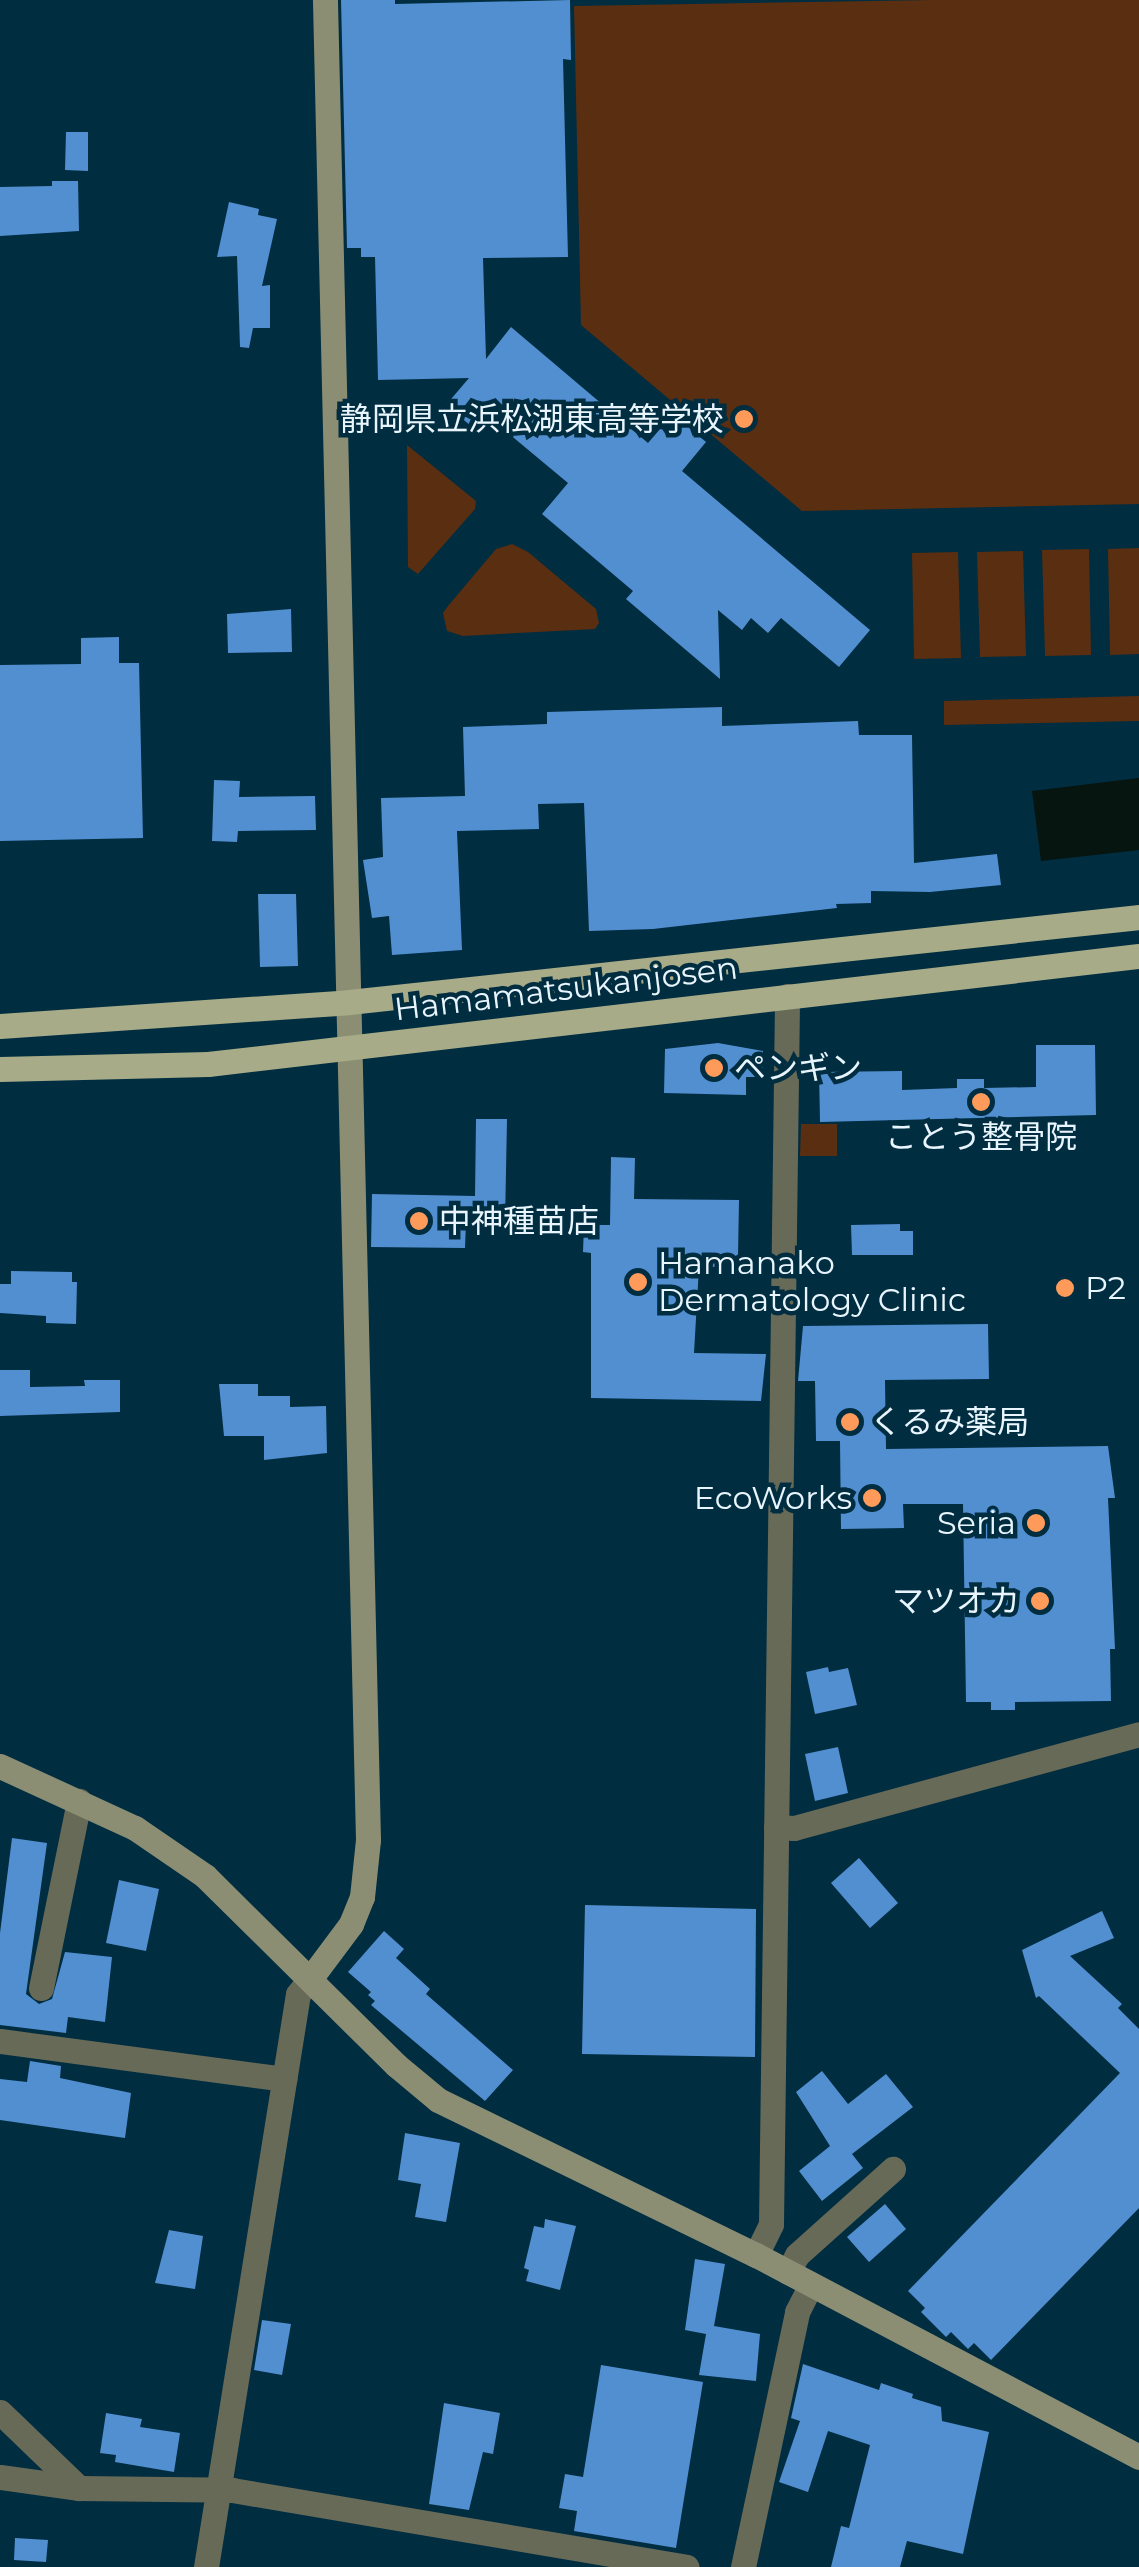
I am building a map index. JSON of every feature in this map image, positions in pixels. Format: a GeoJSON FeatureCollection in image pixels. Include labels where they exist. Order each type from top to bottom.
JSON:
{"type":"FeatureCollection","features":[{"type":"Feature","properties":{"kind":"main road","name":"Hamamatsukanjosen"},"geometry":{"type":"LineString","coordinates":[[0,1026],[349,1002],[1139,917]]}},
{"type":"Feature","properties":{"kind":"main road","name":"Hamamatsukanjosen"},"geometry":{"type":"LineString","coordinates":[[0,1069],[208,1064],[1139,956]]}},
{"type":"Feature","properties":{"kind":"street"},"geometry":{"type":"LineString","coordinates":[[206,2567],[298,1994],[350,1924],[367,1869],[325,0]]}},
{"type":"Feature","properties":{"kind":"street"},"geometry":{"type":"LineString","coordinates":[[756,2255],[771,2224],[787,996]]}},
{"type":"Feature","properties":{"kind":"street"},"geometry":{"type":"LineString","coordinates":[[776,1827],[794,1828],[1139,1734]]}},
{"type":"Feature","properties":{"kind":"street"},"geometry":{"type":"LineString","coordinates":[[0,1766],[135,1828],[205,1876],[396,2065],[438,2100],[756,2255],[1139,2458]]}},
{"type":"Feature","properties":{"kind":"street"},"geometry":{"type":"LineString","coordinates":[[41,1988],[80,1801]]}},
{"type":"Feature","properties":{"kind":"street"},"geometry":{"type":"LineString","coordinates":[[0,2041],[284,2079]]}},
{"type":"Feature","properties":{"kind":"street"},"geometry":{"type":"LineString","coordinates":[[788,2272],[796,2255],[893,2170]]}},
{"type":"Feature","properties":{"kind":"street"},"geometry":{"type":"LineString","coordinates":[[743,2567],[797,2312],[812,2284]]}},
{"type":"Feature","properties":{"kind":"street"},"geometry":{"type":"LineString","coordinates":[[0,2412],[79,2488]]}},
{"type":"Feature","properties":{"kind":"street"},"geometry":{"type":"LineString","coordinates":[[0,2477],[79,2488],[218,2490],[687,2567]]}},
{"type":"Feature","properties":{"kind":"shaded area"},"geometry":{"type":"Polygon","coordinates":[[[1139,0],[1139,504],[802,511],[581,325],[574,6],[1139,0]]]}},
{"type":"Feature","properties":{"kind":"shaded area"},"geometry":{"type":"Polygon","coordinates":[[[407,445],[476,501],[475,509],[418,574],[408,567],[407,445]]]}},
{"type":"Feature","properties":{"kind":"shaded area"},"geometry":{"type":"Polygon","coordinates":[[[512,544],[528,552],[596,609],[599,623],[595,629],[463,636],[447,631],[443,613],[448,606],[496,549],[512,544]]]}},
{"type":"Feature","properties":{"kind":"shaded area"},"geometry":{"type":"Polygon","coordinates":[[[1139,548],[1139,654],[1110,655],[1108,549],[1139,548]]]}},
{"type":"Feature","properties":{"kind":"shaded area"},"geometry":{"type":"Polygon","coordinates":[[[1089,549],[1091,655],[1045,656],[1042,550],[1089,549]]]}},
{"type":"Feature","properties":{"kind":"shaded area"},"geometry":{"type":"Polygon","coordinates":[[[1023,551],[1026,656],[980,657],[977,552],[1023,551]]]}},
{"type":"Feature","properties":{"kind":"shaded area"},"geometry":{"type":"Polygon","coordinates":[[[958,552],[961,658],[914,659],[912,553],[958,552]]]}},
{"type":"Feature","properties":{"kind":"shaded area"},"geometry":{"type":"Polygon","coordinates":[[[1139,696],[1139,721],[944,725],[944,701],[1139,696]]]}},
{"type":"Feature","properties":{"kind":"shaded area"},"geometry":{"type":"Polygon","coordinates":[[[1139,778],[1139,850],[1041,861],[1032,791],[1139,778]]]}},
{"type":"Feature","properties":{"kind":"shaded area"},"geometry":{"type":"Polygon","coordinates":[[[801,1124],[837,1124],[837,1156],[800,1156],[801,1124]]]}},
{"type":"Feature","properties":{"kind":"building"},"geometry":{"type":"Polygon","coordinates":[[[341,0],[395,0],[395,4],[570,0],[571,60],[563,59],[568,257],[483,258],[486,359],[511,327],[648,443],[673,414],[706,442],[682,471],[870,630],[839,667],[781,618],[768,633],[751,618],[742,630],[718,610],[720,679],[626,599],[633,591],[542,514],[568,483],[483,412],[471,426],[446,405],[469,378],[378,380],[375,257],[361,257],[361,248],[347,248],[341,0]]]}},
{"type":"Feature","properties":{"kind":"building"},"geometry":{"type":"Polygon","coordinates":[[[66,132],[88,132],[88,171],[65,170],[66,132]]]}},
{"type":"Feature","properties":{"kind":"building"},"geometry":{"type":"Polygon","coordinates":[[[52,181],[78,181],[79,231],[0,236],[0,187],[52,186],[52,181]]]}},
{"type":"Feature","properties":{"kind":"building"},"geometry":{"type":"Polygon","coordinates":[[[229,202],[259,209],[258,215],[277,219],[262,286],[270,285],[270,328],[253,328],[249,348],[240,347],[237,256],[217,257],[229,202]]]}},
{"type":"Feature","properties":{"kind":"building"},"geometry":{"type":"Polygon","coordinates":[[[291,609],[292,652],[228,653],[227,614],[291,609]]]}},
{"type":"Feature","properties":{"kind":"building"},"geometry":{"type":"Polygon","coordinates":[[[119,637],[119,663],[139,663],[143,838],[0,841],[0,665],[81,664],[81,638],[119,637]]]}},
{"type":"Feature","properties":{"kind":"building"},"geometry":{"type":"Polygon","coordinates":[[[722,707],[722,726],[858,721],[859,735],[912,735],[914,863],[997,854],[1001,885],[930,892],[871,891],[871,903],[836,904],[837,908],[653,929],[589,931],[584,803],[538,804],[539,829],[457,831],[462,950],[392,955],[389,916],[372,918],[363,860],[383,857],[381,798],[465,796],[463,727],[547,724],[547,712],[722,707]]]}},
{"type":"Feature","properties":{"kind":"building"},"geometry":{"type":"Polygon","coordinates":[[[214,780],[240,781],[239,797],[315,796],[316,830],[238,831],[237,842],[212,841],[214,780]]]}},
{"type":"Feature","properties":{"kind":"building"},"geometry":{"type":"Polygon","coordinates":[[[258,894],[296,894],[298,966],[260,967],[258,894]]]}},
{"type":"Feature","properties":{"kind":"building","name":"ペンギン"},"geometry":{"type":"Polygon","coordinates":[[[718,1043],[763,1051],[763,1077],[746,1077],[746,1095],[664,1093],[665,1049],[718,1043]]]}},
{"type":"Feature","properties":{"kind":"building"},"geometry":{"type":"Polygon","coordinates":[[[1036,1045],[1095,1045],[1096,1115],[820,1122],[819,1072],[902,1071],[902,1090],[957,1088],[957,1079],[984,1079],[984,1088],[1036,1087],[1036,1045]]]}},
{"type":"Feature","properties":{"kind":"building"},"geometry":{"type":"Polygon","coordinates":[[[476,1119],[507,1119],[505,1223],[466,1222],[465,1248],[371,1247],[372,1194],[475,1196],[476,1119]]]}},
{"type":"Feature","properties":{"kind":"building"},"geometry":{"type":"Polygon","coordinates":[[[611,1157],[635,1158],[634,1199],[739,1200],[738,1256],[716,1256],[716,1267],[699,1267],[694,1353],[766,1354],[761,1401],[591,1398],[591,1253],[583,1252],[584,1225],[610,1225],[611,1157]]]}},
{"type":"Feature","properties":{"kind":"building"},"geometry":{"type":"Polygon","coordinates":[[[900,1224],[900,1231],[913,1231],[913,1255],[852,1255],[851,1225],[900,1224]]]}},
{"type":"Feature","properties":{"kind":"building"},"geometry":{"type":"Polygon","coordinates":[[[11,1271],[72,1272],[72,1282],[77,1282],[76,1324],[46,1323],[46,1316],[0,1313],[0,1284],[11,1284],[11,1271]]]}},
{"type":"Feature","properties":{"kind":"building"},"geometry":{"type":"Polygon","coordinates":[[[988,1324],[989,1379],[885,1380],[886,1449],[1108,1446],[1115,1498],[1108,1498],[1115,1649],[1110,1649],[1111,1701],[1015,1702],[1015,1710],[991,1710],[991,1702],[966,1702],[963,1504],[903,1504],[904,1528],[841,1529],[840,1441],[816,1441],[815,1381],[798,1381],[803,1326],[988,1324]]]}},
{"type":"Feature","properties":{"kind":"building"},"geometry":{"type":"Polygon","coordinates":[[[0,1370],[30,1370],[30,1387],[85,1386],[84,1380],[120,1380],[120,1412],[0,1416],[0,1370]]]}},
{"type":"Feature","properties":{"kind":"building"},"geometry":{"type":"Polygon","coordinates":[[[219,1384],[258,1384],[258,1396],[290,1396],[290,1407],[326,1406],[327,1453],[264,1460],[264,1436],[224,1436],[219,1384]]]}},
{"type":"Feature","properties":{"kind":"building"},"geometry":{"type":"Polygon","coordinates":[[[828,1667],[829,1672],[848,1668],[857,1705],[815,1714],[806,1672],[828,1667]]]}},
{"type":"Feature","properties":{"kind":"building"},"geometry":{"type":"Polygon","coordinates":[[[838,1747],[848,1793],[815,1801],[805,1754],[838,1747]]]}},
{"type":"Feature","properties":{"kind":"building"},"geometry":{"type":"Polygon","coordinates":[[[12,1838],[47,1843],[26,1994],[39,2004],[52,1999],[65,1952],[112,1957],[105,2022],[68,2017],[66,2033],[0,2025],[0,1933],[12,1838]]]}},
{"type":"Feature","properties":{"kind":"building"},"geometry":{"type":"Polygon","coordinates":[[[859,1858],[898,1903],[870,1928],[831,1883],[859,1858]]]}},
{"type":"Feature","properties":{"kind":"building"},"geometry":{"type":"Polygon","coordinates":[[[119,1880],[159,1889],[146,1951],[106,1943],[119,1880]]]}},
{"type":"Feature","properties":{"kind":"building"},"geometry":{"type":"Polygon","coordinates":[[[585,1905],[756,1909],[755,2057],[582,2054],[585,1905]]]}},
{"type":"Feature","properties":{"kind":"building"},"geometry":{"type":"Polygon","coordinates":[[[1102,1911],[1114,1938],[1070,1956],[1122,2004],[1118,2008],[1139,2029],[1139,2208],[991,2360],[974,2343],[968,2349],[951,2332],[946,2337],[921,2312],[925,2308],[908,2291],[1120,2073],[1039,1996],[1036,1998],[1022,1950],[1102,1911]]]}},
{"type":"Feature","properties":{"kind":"building"},"geometry":{"type":"Polygon","coordinates":[[[384,1931],[404,1949],[396,1958],[430,1989],[426,1994],[513,2070],[485,2101],[371,2005],[375,2001],[368,1995],[371,1992],[348,1972],[384,1931]]]}},
{"type":"Feature","properties":{"kind":"building"},"geometry":{"type":"Polygon","coordinates":[[[30,2061],[61,2066],[60,2078],[131,2093],[125,2138],[0,2120],[0,2079],[27,2082],[30,2061]]]}},
{"type":"Feature","properties":{"kind":"building"},"geometry":{"type":"Polygon","coordinates":[[[822,2071],[848,2104],[886,2074],[913,2107],[852,2154],[863,2168],[822,2201],[799,2171],[830,2146],[796,2092],[822,2071]]]}},
{"type":"Feature","properties":{"kind":"building"},"geometry":{"type":"Polygon","coordinates":[[[405,2133],[460,2143],[446,2222],[415,2217],[421,2184],[398,2180],[405,2133]]]}},
{"type":"Feature","properties":{"kind":"building"},"geometry":{"type":"Polygon","coordinates":[[[885,2204],[906,2229],[869,2262],[847,2237],[885,2204]]]}},
{"type":"Feature","properties":{"kind":"building"},"geometry":{"type":"Polygon","coordinates":[[[545,2219],[576,2226],[560,2290],[526,2281],[529,2270],[524,2268],[534,2226],[544,2228],[545,2219]]]}},
{"type":"Feature","properties":{"kind":"building"},"geometry":{"type":"Polygon","coordinates":[[[169,2230],[203,2236],[195,2289],[155,2283],[169,2230]]]}},
{"type":"Feature","properties":{"kind":"building"},"geometry":{"type":"Polygon","coordinates":[[[695,2259],[725,2264],[714,2326],[760,2334],[756,2381],[699,2375],[706,2334],[685,2330],[695,2259]]]}},
{"type":"Feature","properties":{"kind":"building"},"geometry":{"type":"Polygon","coordinates":[[[262,2320],[291,2324],[282,2375],[254,2370],[262,2320]]]}},
{"type":"Feature","properties":{"kind":"building"},"geometry":{"type":"Polygon","coordinates":[[[803,2364],[879,2390],[881,2383],[913,2394],[912,2398],[941,2407],[942,2421],[989,2432],[963,2554],[907,2541],[900,2567],[831,2567],[841,2526],[849,2528],[870,2445],[828,2431],[808,2492],[779,2482],[800,2421],[791,2418],[803,2364]]]}},
{"type":"Feature","properties":{"kind":"building"},"geometry":{"type":"Polygon","coordinates":[[[601,2365],[703,2382],[676,2548],[574,2531],[577,2511],[559,2508],[565,2474],[583,2477],[601,2365]]]}},
{"type":"Feature","properties":{"kind":"building"},"geometry":{"type":"Polygon","coordinates":[[[444,2403],[500,2413],[493,2454],[483,2452],[469,2510],[429,2504],[444,2403]]]}},
{"type":"Feature","properties":{"kind":"building"},"geometry":{"type":"Polygon","coordinates":[[[106,2413],[142,2419],[140,2427],[180,2433],[174,2472],[115,2462],[116,2455],[100,2453],[106,2413]]]}},
{"type":"Feature","properties":{"kind":"building"},"geometry":{"type":"Polygon","coordinates":[[[15,2538],[48,2540],[46,2562],[14,2560],[15,2538]]]}},
{"type":"Feature","properties":{"kind":"place","name":"静岡県立浜松湖東高等学校"},"geometry":{"type":"Point","coordinates":[744,419]}},
{"type":"Feature","properties":{"kind":"place","name":"ペンギン"},"geometry":{"type":"Point","coordinates":[714,1068]}},
{"type":"Feature","properties":{"kind":"place","name":"ことう整骨院"},"geometry":{"type":"Point","coordinates":[981,1102]}},
{"type":"Feature","properties":{"kind":"place","name":"中神種苗店"},"geometry":{"type":"Point","coordinates":[419,1221]}},
{"type":"Feature","properties":{"kind":"place","name":"Hamanako Dermatology Clinic"},"geometry":{"type":"Point","coordinates":[638,1282]}},
{"type":"Feature","properties":{"kind":"place","name":"P2"},"geometry":{"type":"Point","coordinates":[1065,1288]}},
{"type":"Feature","properties":{"kind":"place","name":"くるみ薬局"},"geometry":{"type":"Point","coordinates":[850,1422]}},
{"type":"Feature","properties":{"kind":"place","name":"EcoWorks"},"geometry":{"type":"Point","coordinates":[872,1498]}},
{"type":"Feature","properties":{"kind":"place","name":"Seria"},"geometry":{"type":"Point","coordinates":[1036,1523]}},
{"type":"Feature","properties":{"kind":"place","name":"マツオカ"},"geometry":{"type":"Point","coordinates":[1040,1601]}}]}
